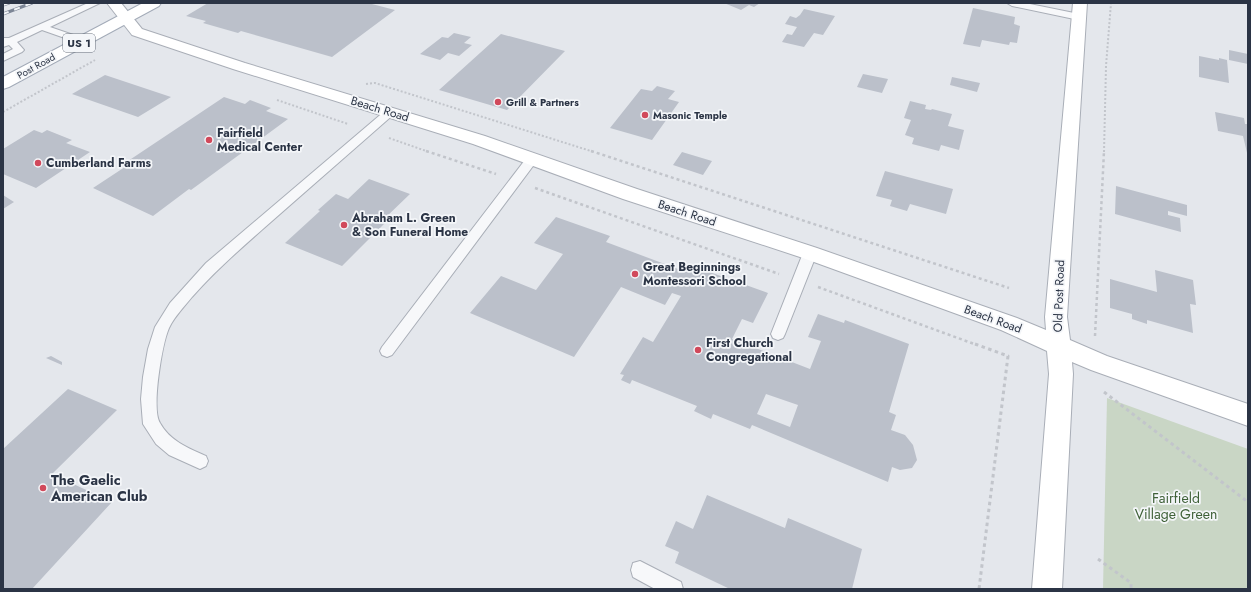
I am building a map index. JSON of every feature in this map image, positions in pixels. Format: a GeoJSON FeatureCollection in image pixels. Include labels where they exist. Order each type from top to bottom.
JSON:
{"type":"FeatureCollection","features":[{"type":"Feature","properties":{"kind":"street","name":"Post Road"},"geometry":{"type":"LineString","coordinates":[[3,84],[82,41],[119,10],[154,3]]}},
{"type":"Feature","properties":{"kind":"street","name":"Beach Road"},"geometry":{"type":"LineString","coordinates":[[119,10],[137,32],[239,66],[390,112],[810,254],[1009,324],[1099,363],[1248,415]]}},
{"type":"Feature","properties":{"kind":"street","name":"Old Post Road"},"geometry":{"type":"LineString","coordinates":[[1047,589],[1061,374],[1056,316],[1079,10]]}},
{"type":"Feature","properties":{"kind":"lane"},"geometry":{"type":"LineString","coordinates":[[6,42],[95,3]]}},
{"type":"Feature","properties":{"kind":"lane"},"geometry":{"type":"LineString","coordinates":[[1012,3],[1079,10]]}},
{"type":"Feature","properties":{"kind":"lane"},"geometry":{"type":"LineString","coordinates":[[42,27],[82,41]]}},
{"type":"Feature","properties":{"kind":"lane"},"geometry":{"type":"LineString","coordinates":[[3,58],[19,50],[6,42]]}},
{"type":"Feature","properties":{"kind":"lane"},"geometry":{"type":"LineString","coordinates":[[200,461],[175,450],[162,439],[151,424],[149,399],[151,377],[155,349],[162,327],[175,306],[211,268],[390,112]]}},
{"type":"Feature","properties":{"kind":"lane"},"geometry":{"type":"LineString","coordinates":[[386,351],[532,159]]}},
{"type":"Feature","properties":{"kind":"lane"},"geometry":{"type":"LineString","coordinates":[[778,334],[810,254]]}},
{"type":"Feature","properties":{"kind":"lane"},"geometry":{"type":"LineString","coordinates":[[640,570],[674,589]]}},
{"type":"Feature","properties":{"kind":"path"},"geometry":{"type":"LineString","coordinates":[[1095,339],[1103,183],[1106,66],[1111,3]]}},
{"type":"Feature","properties":{"kind":"path"},"geometry":{"type":"LineString","coordinates":[[3,112],[98,58]]}},
{"type":"Feature","properties":{"kind":"path"},"geometry":{"type":"LineString","coordinates":[[361,84],[375,83],[530,130],[1009,288]]}},
{"type":"Feature","properties":{"kind":"path"},"geometry":{"type":"LineString","coordinates":[[275,99],[515,181],[1008,356],[979,589]]}},
{"type":"Feature","properties":{"kind":"path"},"geometry":{"type":"LineString","coordinates":[[1102,390],[1248,502]]}},
{"type":"Feature","properties":{"kind":"path"},"geometry":{"type":"LineString","coordinates":[[1098,559],[1131,583],[1131,589]]}},
{"type":"Feature","properties":{"kind":"green space","name":"Fairfield Village Green"},"geometry":{"type":"Polygon","coordinates":[[[1107,398],[1248,449],[1248,589],[1103,589],[1107,398]]]}},
{"type":"Feature","properties":{"kind":"building"},"geometry":{"type":"Polygon","coordinates":[[[208,3],[368,3],[395,10],[332,57],[241,31],[238,33],[203,23],[206,21],[186,16],[208,3]]]}},
{"type":"Feature","properties":{"kind":"building"},"geometry":{"type":"Polygon","coordinates":[[[724,3],[760,3],[754,7],[749,5],[741,10],[724,3]]]}},
{"type":"Feature","properties":{"kind":"building"},"geometry":{"type":"Polygon","coordinates":[[[973,8],[1015,17],[1014,24],[1020,26],[1017,43],[1010,42],[1009,45],[982,40],[980,47],[963,44],[973,8]]]}},
{"type":"Feature","properties":{"kind":"building"},"geometry":{"type":"Polygon","coordinates":[[[804,9],[835,16],[823,35],[814,33],[804,47],[782,42],[787,34],[792,35],[797,27],[785,24],[790,16],[796,18],[804,9]]]}},
{"type":"Feature","properties":{"kind":"building"},"geometry":{"type":"Polygon","coordinates":[[[454,33],[471,37],[464,43],[472,45],[459,56],[448,53],[440,60],[420,54],[442,37],[448,38],[454,33]]]}},
{"type":"Feature","properties":{"kind":"building"},"geometry":{"type":"Polygon","coordinates":[[[501,34],[565,51],[507,110],[439,90],[501,34]]]}},
{"type":"Feature","properties":{"kind":"building"},"geometry":{"type":"Polygon","coordinates":[[[1229,50],[1248,54],[1248,64],[1229,60],[1229,50]]]}},
{"type":"Feature","properties":{"kind":"building"},"geometry":{"type":"Polygon","coordinates":[[[1199,56],[1227,60],[1229,83],[1199,77],[1199,56]]]}},
{"type":"Feature","properties":{"kind":"building"},"geometry":{"type":"Polygon","coordinates":[[[863,74],[888,79],[882,93],[857,87],[863,74]]]}},
{"type":"Feature","properties":{"kind":"building"},"geometry":{"type":"Polygon","coordinates":[[[105,75],[171,97],[138,117],[72,94],[105,75]]]}},
{"type":"Feature","properties":{"kind":"building"},"geometry":{"type":"Polygon","coordinates":[[[952,77],[980,83],[977,92],[950,85],[952,77]]]}},
{"type":"Feature","properties":{"kind":"building","name":"Masonic Temple"},"geometry":{"type":"Polygon","coordinates":[[[657,86],[675,91],[668,99],[679,102],[652,140],[610,128],[641,89],[652,91],[657,86]]]}},
{"type":"Feature","properties":{"kind":"building","name":"Fairfield Medical Center"},"geometry":{"type":"Polygon","coordinates":[[[224,97],[245,104],[250,100],[271,108],[266,111],[288,119],[153,216],[93,188],[131,163],[128,161],[224,97]]]}},
{"type":"Feature","properties":{"kind":"building"},"geometry":{"type":"Polygon","coordinates":[[[910,101],[926,105],[925,109],[932,109],[952,114],[948,126],[964,130],[959,150],[941,145],[939,151],[912,144],[914,138],[905,135],[911,120],[904,118],[910,101]]]}},
{"type":"Feature","properties":{"kind":"building"},"geometry":{"type":"Polygon","coordinates":[[[1215,112],[1244,118],[1245,124],[1248,124],[1248,157],[1243,136],[1218,131],[1215,112]]]}},
{"type":"Feature","properties":{"kind":"building","name":"Cumberland Farms"},"geometry":{"type":"Polygon","coordinates":[[[34,130],[42,133],[47,130],[72,140],[66,143],[90,152],[36,188],[3,174],[3,149],[34,130]]]}},
{"type":"Feature","properties":{"kind":"building"},"geometry":{"type":"Polygon","coordinates":[[[682,152],[712,161],[703,175],[673,165],[682,152]]]}},
{"type":"Feature","properties":{"kind":"building"},"geometry":{"type":"Polygon","coordinates":[[[885,171],[953,189],[946,214],[910,204],[907,211],[890,206],[892,200],[876,196],[885,171]]]}},
{"type":"Feature","properties":{"kind":"building","name":"Abraham L. Green & Son Funeral Home"},"geometry":{"type":"Polygon","coordinates":[[[369,179],[410,194],[384,219],[388,220],[342,266],[285,243],[336,194],[348,199],[369,179]]]}},
{"type":"Feature","properties":{"kind":"building"},"geometry":{"type":"Polygon","coordinates":[[[1116,186],[1187,205],[1187,216],[1168,211],[1168,215],[1180,218],[1181,232],[1115,214],[1116,186]]]}},
{"type":"Feature","properties":{"kind":"building"},"geometry":{"type":"Polygon","coordinates":[[[3,195],[14,202],[3,209],[3,195]]]}},
{"type":"Feature","properties":{"kind":"building","name":"First Church Congregational"},"geometry":{"type":"Polygon","coordinates":[[[556,217],[610,236],[606,242],[686,272],[690,265],[768,293],[753,323],[742,319],[732,339],[810,369],[821,341],[808,337],[818,314],[844,323],[845,320],[909,344],[889,412],[896,415],[891,430],[905,435],[913,445],[917,460],[912,468],[900,470],[892,467],[888,482],[752,425],[750,429],[713,414],[711,419],[694,411],[697,406],[632,380],[630,384],[621,380],[624,375],[620,374],[643,337],[653,342],[681,296],[672,293],[665,305],[621,287],[574,357],[470,313],[501,276],[536,290],[563,254],[534,243],[556,217]],[[766,394],[757,414],[790,427],[798,405],[766,394]]]}},
{"type":"Feature","properties":{"kind":"building"},"geometry":{"type":"Polygon","coordinates":[[[1155,270],[1193,280],[1196,305],[1190,304],[1193,333],[1147,320],[1147,324],[1132,319],[1132,314],[1110,308],[1110,279],[1157,292],[1155,270]]]}},
{"type":"Feature","properties":{"kind":"building"},"geometry":{"type":"Polygon","coordinates":[[[51,356],[62,362],[62,365],[46,358],[51,356]]]}},
{"type":"Feature","properties":{"kind":"building","name":"The Gaelic American Club"},"geometry":{"type":"Polygon","coordinates":[[[68,389],[117,410],[52,474],[112,502],[32,589],[3,589],[3,449],[68,389]]]}},
{"type":"Feature","properties":{"kind":"building"},"geometry":{"type":"Polygon","coordinates":[[[707,495],[785,528],[788,518],[862,549],[852,589],[730,589],[675,563],[679,552],[665,546],[676,521],[693,529],[707,495]]]}},
{"type":"Feature","properties":{"kind":"railway"},"geometry":{"type":"LineString","coordinates":[[3,5],[9,3]]}},
{"type":"Feature","properties":{"kind":"railway"},"geometry":{"type":"LineString","coordinates":[[3,14],[32,3]]}},
{"type":"Feature","properties":{"kind":"place","name":"Grill & Partners"},"geometry":{"type":"Point","coordinates":[498,102]}},
{"type":"Feature","properties":{"kind":"place","name":"Masonic Temple"},"geometry":{"type":"Point","coordinates":[645,115]}},
{"type":"Feature","properties":{"kind":"place","name":"Fairfield Medical Center"},"geometry":{"type":"Point","coordinates":[209,140]}},
{"type":"Feature","properties":{"kind":"place","name":"Cumberland Farms"},"geometry":{"type":"Point","coordinates":[38,163]}},
{"type":"Feature","properties":{"kind":"place","name":"Abraham L. Green & Son Funeral Home"},"geometry":{"type":"Point","coordinates":[344,225]}},
{"type":"Feature","properties":{"kind":"place","name":"Great Beginnings Montessori School"},"geometry":{"type":"Point","coordinates":[635,274]}},
{"type":"Feature","properties":{"kind":"place","name":"First Church Congregational"},"geometry":{"type":"Point","coordinates":[698,350]}},
{"type":"Feature","properties":{"kind":"place","name":"The Gaelic American Club"},"geometry":{"type":"Point","coordinates":[43,488]}}]}
